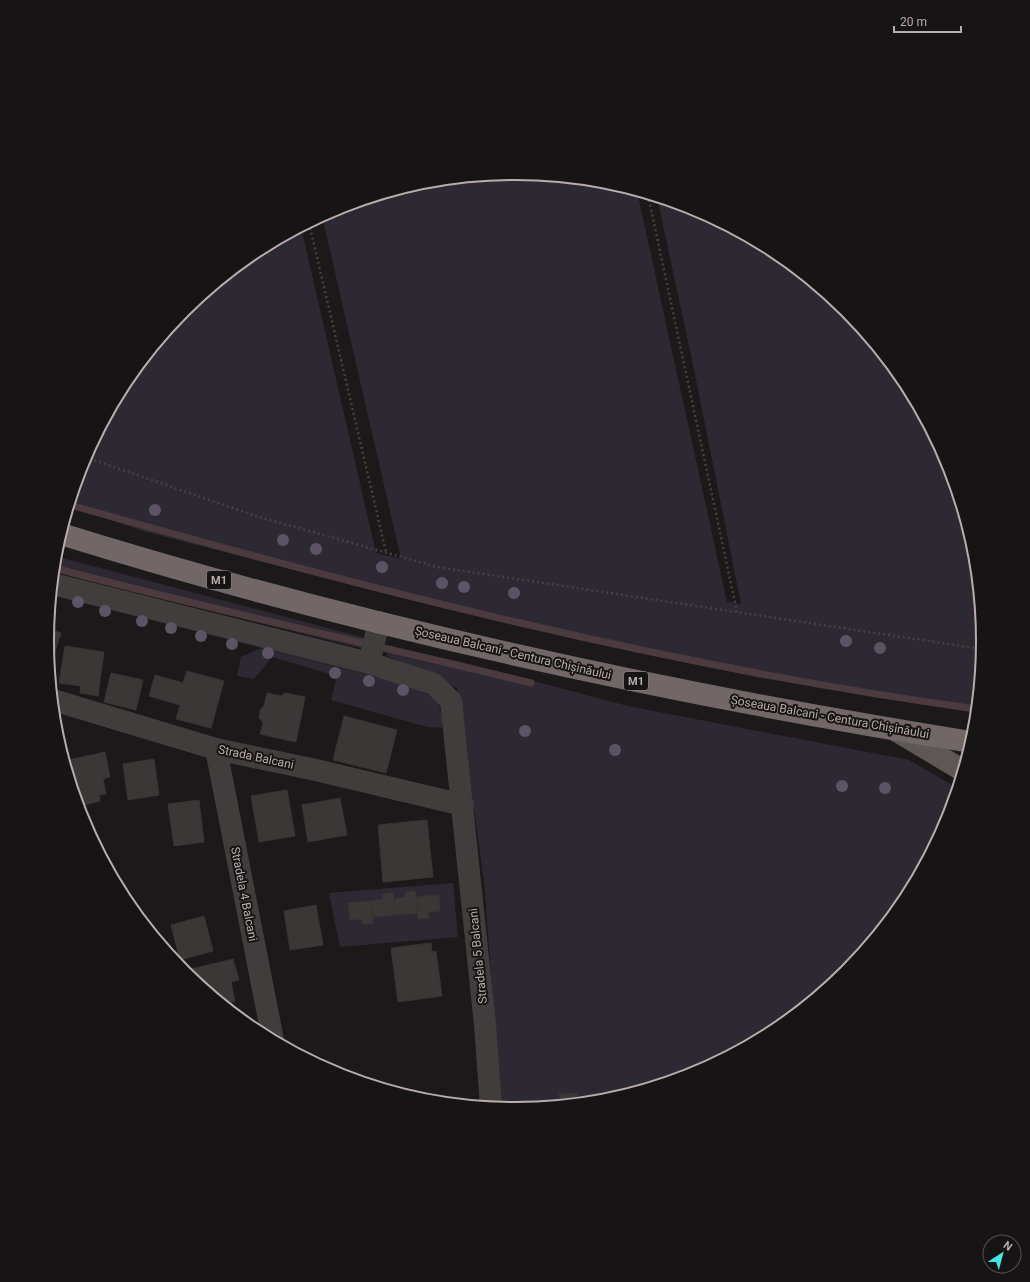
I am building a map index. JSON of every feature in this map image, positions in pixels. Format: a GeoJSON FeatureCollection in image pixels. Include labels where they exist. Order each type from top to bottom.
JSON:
{"type":"FeatureCollection","features":[{"type":"Feature","properties":{"kind":"highway","name":"Șoseaua Balcani - Centura Chișinăului"},"geometry":{"type":"LineString","coordinates":[[67,536],[297,602],[374,644],[555,664],[683,691],[894,730],[965,741]]}},
{"type":"Feature","properties":{"kind":"main road"},"geometry":{"type":"LineString","coordinates":[[894,730],[958,768]]}},
{"type":"Feature","properties":{"kind":"street","name":"Stradela 5 Balcani"},"geometry":{"type":"LineString","coordinates":[[58,585],[374,644],[434,684],[451,701],[485,1025],[491,1101]]}},
{"type":"Feature","properties":{"kind":"street","name":"Strada Balcani"},"geometry":{"type":"LineString","coordinates":[[58,702],[216,749],[316,770],[463,805]]}},
{"type":"Feature","properties":{"kind":"street","name":"Stradela 4 Balcani"},"geometry":{"type":"LineString","coordinates":[[216,749],[271,1032]]}},
{"type":"Feature","properties":{"kind":"path"},"geometry":{"type":"LineString","coordinates":[[649,200],[737,612]]}},
{"type":"Feature","properties":{"kind":"path"},"geometry":{"type":"LineString","coordinates":[[310,228],[386,552]]}},
{"type":"Feature","properties":{"kind":"path"},"geometry":{"type":"LineString","coordinates":[[92,459],[256,516],[437,567],[976,647]]}},
{"type":"Feature","properties":{"kind":"shaded area"},"geometry":{"type":"Polygon","coordinates":[[[485,181],[545,181],[575,184],[634,196],[638,197],[727,602],[741,604],[693,365],[658,203],[691,215],[746,242],[796,275],[819,294],[862,337],[881,360],[914,410],[941,465],[952,493],[967,551],[975,611],[976,641],[975,671],[970,712],[760,678],[453,610],[146,532],[74,508],[89,465],[116,410],[149,360],[168,337],[211,294],[234,275],[259,258],[302,233],[376,553],[401,559],[323,222],[367,204],[396,196],[425,189],[485,181]]]}},
{"type":"Feature","properties":{"kind":"shaded area"},"geometry":{"type":"Polygon","coordinates":[[[62,558],[366,638],[364,649],[59,572],[62,558]]]}},
{"type":"Feature","properties":{"kind":"shaded area"},"geometry":{"type":"Polygon","coordinates":[[[387,646],[462,662],[628,706],[909,760],[953,786],[941,817],[914,872],[881,922],[841,967],[796,1007],[745,1040],[719,1054],[663,1078],[605,1093],[575,1098],[545,1101],[501,1102],[484,881],[457,688],[387,656],[387,646]]]}},
{"type":"Feature","properties":{"kind":"shaded area"},"geometry":{"type":"Polygon","coordinates":[[[262,648],[409,685],[437,699],[444,723],[442,728],[427,727],[331,700],[337,676],[272,657],[254,679],[237,676],[241,657],[262,648]]]}},
{"type":"Feature","properties":{"kind":"shaded area"},"geometry":{"type":"Polygon","coordinates":[[[453,883],[458,937],[340,947],[329,893],[453,883]]]}},
{"type":"Feature","properties":{"kind":"building"},"geometry":{"type":"Polygon","coordinates":[[[54,631],[61,633],[54,653],[54,631]]]}},
{"type":"Feature","properties":{"kind":"building"},"geometry":{"type":"Polygon","coordinates":[[[65,646],[104,652],[98,696],[80,693],[81,686],[59,683],[65,646]]]}},
{"type":"Feature","properties":{"kind":"building"},"geometry":{"type":"Polygon","coordinates":[[[187,671],[224,681],[211,728],[176,719],[180,705],[149,696],[155,675],[183,683],[187,671]]]}},
{"type":"Feature","properties":{"kind":"building"},"geometry":{"type":"Polygon","coordinates":[[[111,673],[143,680],[136,710],[104,702],[111,673]]]}},
{"type":"Feature","properties":{"kind":"building"},"geometry":{"type":"Polygon","coordinates":[[[267,693],[281,696],[285,693],[305,697],[296,742],[260,734],[263,722],[259,718],[260,710],[264,706],[267,693]]]}},
{"type":"Feature","properties":{"kind":"building"},"geometry":{"type":"Polygon","coordinates":[[[344,716],[397,730],[386,773],[333,760],[344,716]]]}},
{"type":"Feature","properties":{"kind":"building"},"geometry":{"type":"Polygon","coordinates":[[[105,752],[110,777],[103,779],[106,794],[99,795],[100,801],[84,805],[70,760],[105,752]]]}},
{"type":"Feature","properties":{"kind":"building"},"geometry":{"type":"Polygon","coordinates":[[[154,759],[159,795],[128,800],[123,764],[154,759]]]}},
{"type":"Feature","properties":{"kind":"building"},"geometry":{"type":"Polygon","coordinates":[[[287,790],[295,836],[259,842],[251,796],[287,790]]]}},
{"type":"Feature","properties":{"kind":"building"},"geometry":{"type":"Polygon","coordinates":[[[340,798],[347,835],[308,842],[302,805],[340,798]]]}},
{"type":"Feature","properties":{"kind":"building"},"geometry":{"type":"Polygon","coordinates":[[[199,800],[204,842],[174,846],[168,804],[199,800]]]}},
{"type":"Feature","properties":{"kind":"building"},"geometry":{"type":"Polygon","coordinates":[[[427,820],[433,877],[383,882],[378,825],[427,820]]]}},
{"type":"Feature","properties":{"kind":"building"},"geometry":{"type":"Polygon","coordinates":[[[415,891],[418,913],[395,915],[394,899],[405,897],[405,892],[415,891]]]}},
{"type":"Feature","properties":{"kind":"building"},"geometry":{"type":"Polygon","coordinates":[[[393,893],[395,915],[373,917],[371,901],[383,899],[383,894],[393,893]]]}},
{"type":"Feature","properties":{"kind":"building"},"geometry":{"type":"Polygon","coordinates":[[[439,895],[440,911],[428,912],[429,918],[418,919],[416,897],[439,895]]]}},
{"type":"Feature","properties":{"kind":"building"},"geometry":{"type":"Polygon","coordinates":[[[371,901],[373,923],[363,924],[362,919],[350,920],[348,903],[371,901]]]}},
{"type":"Feature","properties":{"kind":"building"},"geometry":{"type":"Polygon","coordinates":[[[316,905],[323,945],[290,950],[284,911],[316,905]]]}},
{"type":"Feature","properties":{"kind":"building"},"geometry":{"type":"Polygon","coordinates":[[[204,916],[213,951],[182,959],[179,957],[171,925],[204,916]]]}},
{"type":"Feature","properties":{"kind":"building"},"geometry":{"type":"Polygon","coordinates":[[[431,943],[432,952],[436,951],[442,996],[398,1002],[391,948],[431,943]]]}},
{"type":"Feature","properties":{"kind":"building"},"geometry":{"type":"Polygon","coordinates":[[[233,959],[239,980],[231,982],[235,1001],[229,1003],[191,969],[233,959]]]}},
{"type":"Feature","properties":{"kind":"building"},"geometry":{"type":"Polygon","coordinates":[[[578,1093],[578,1098],[560,1100],[559,1094],[578,1093]]]}},
{"type":"Feature","properties":{"kind":"waterway"},"geometry":{"type":"LineString","coordinates":[[74,506],[293,566],[519,623],[747,671],[861,692],[971,708]]}},
{"type":"Feature","properties":{"kind":"waterway"},"geometry":{"type":"LineString","coordinates":[[60,570],[173,598],[531,683]]}}]}
